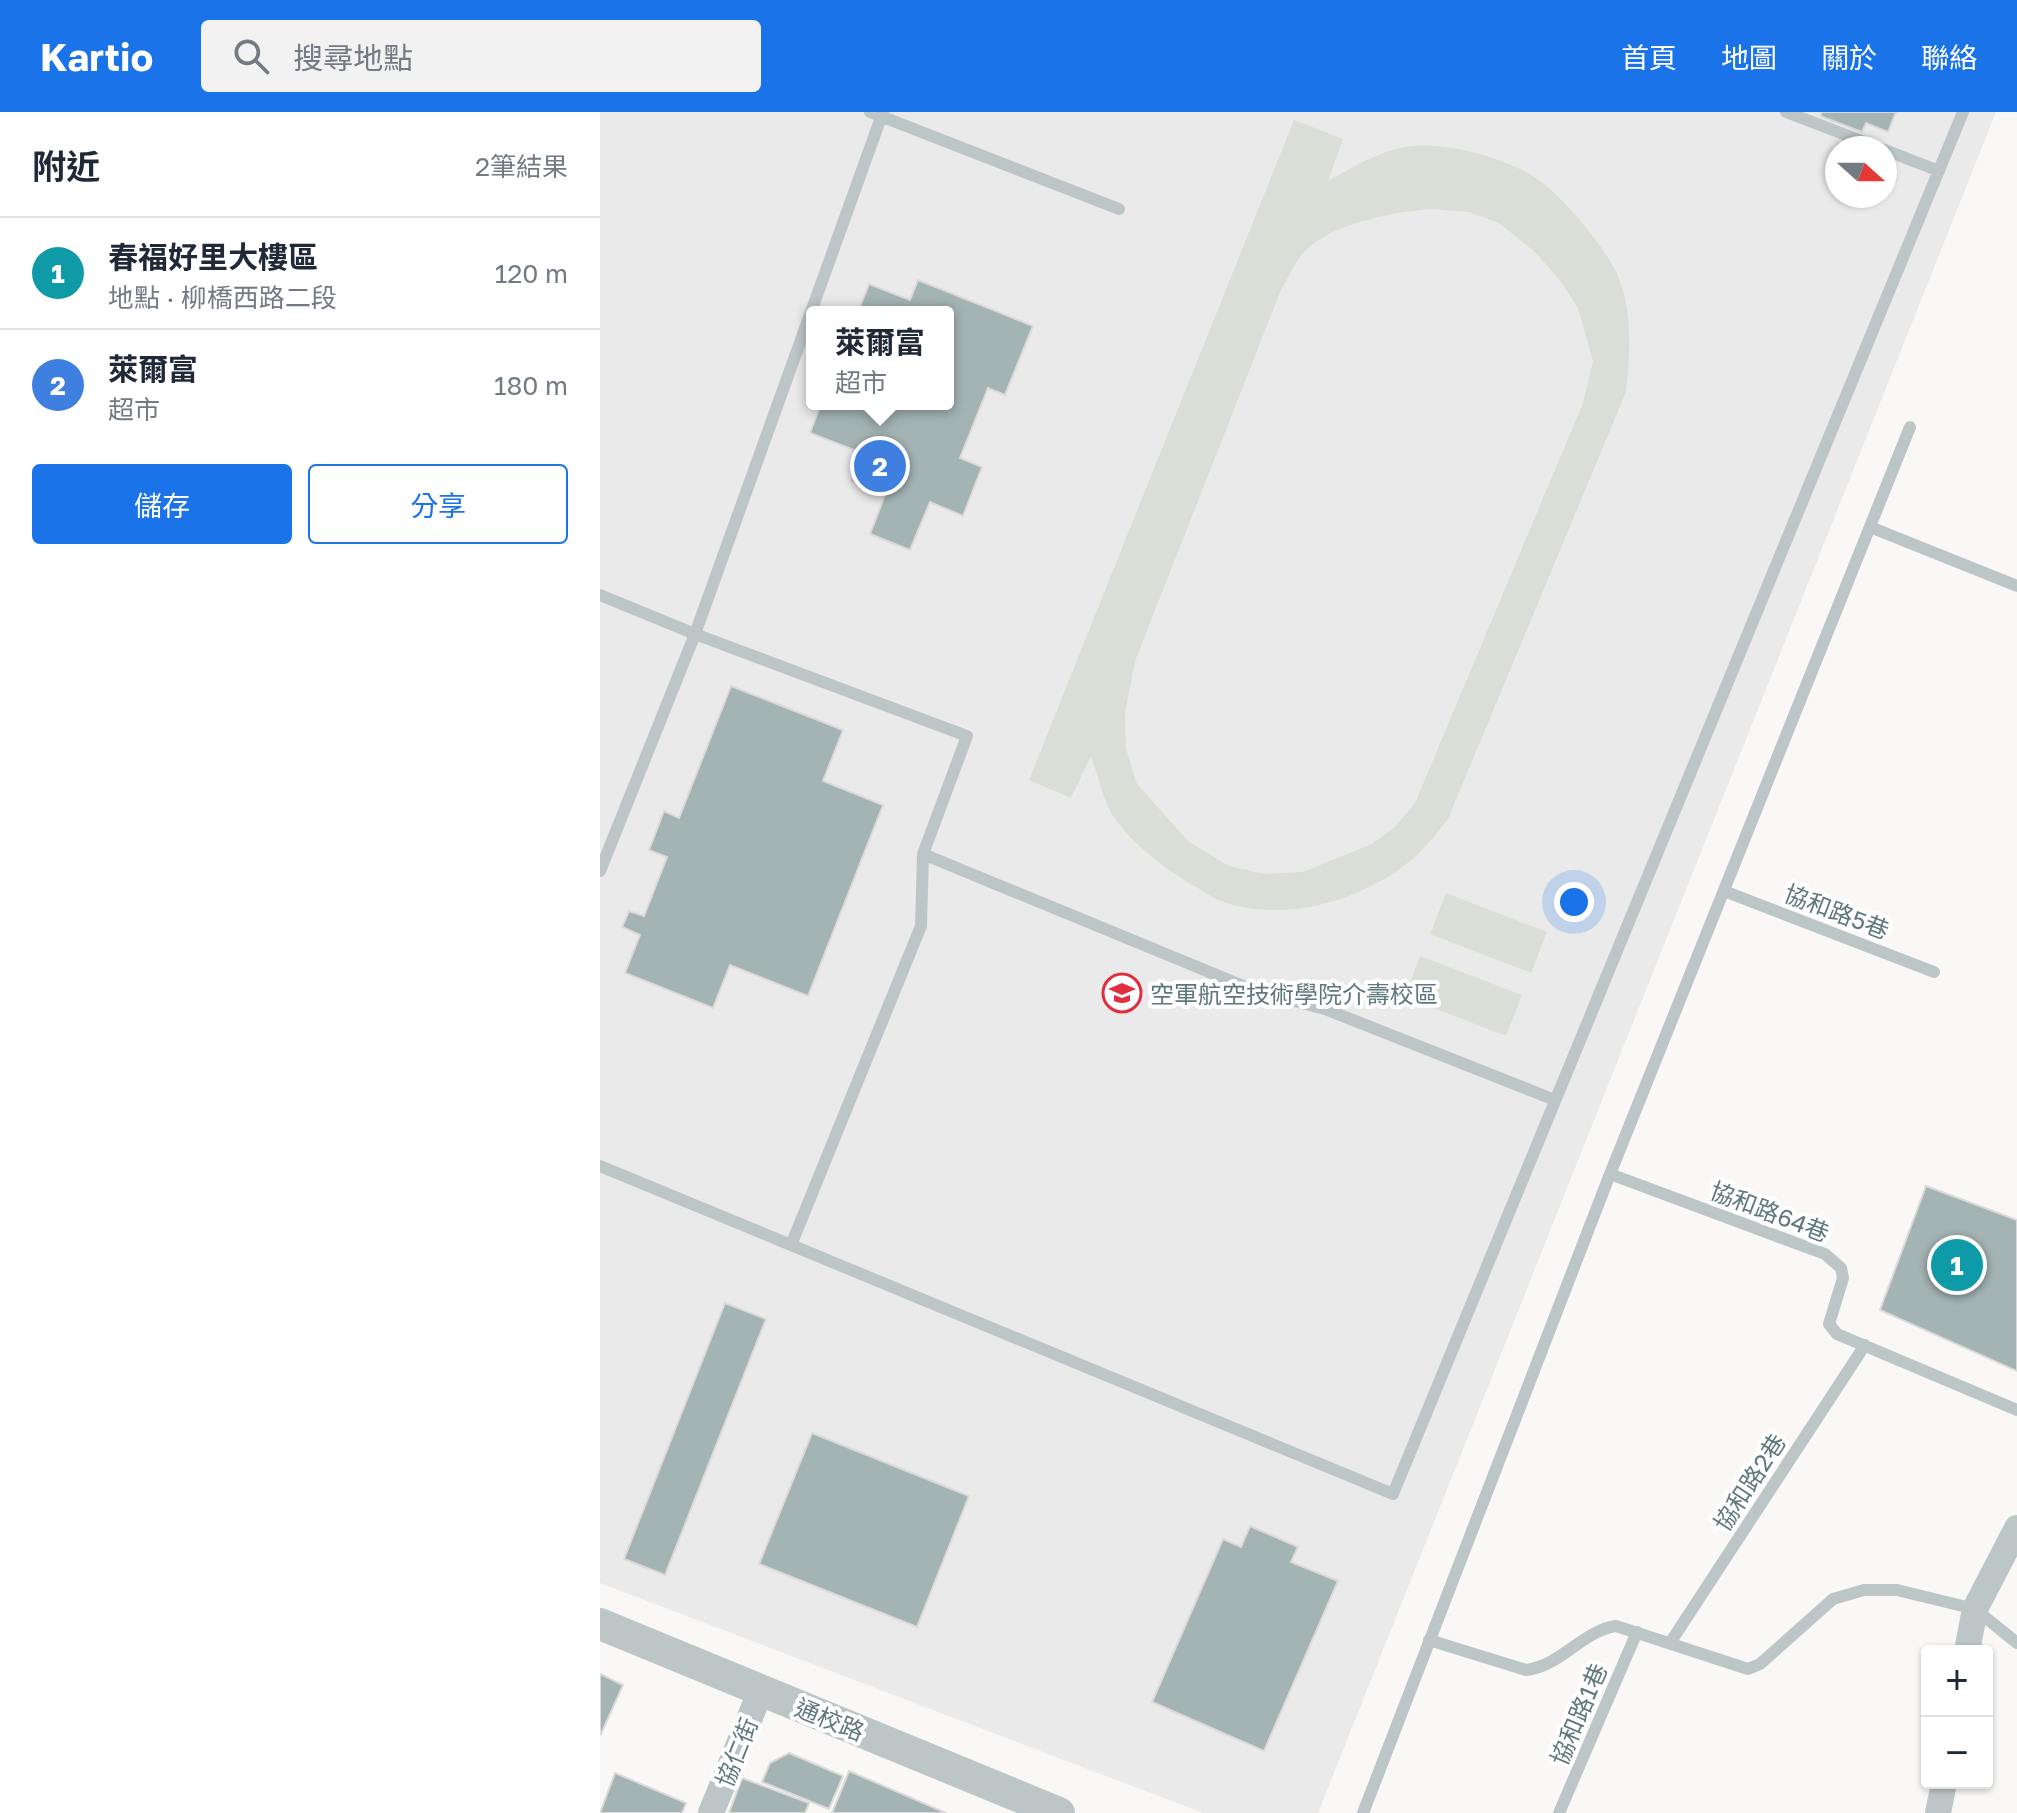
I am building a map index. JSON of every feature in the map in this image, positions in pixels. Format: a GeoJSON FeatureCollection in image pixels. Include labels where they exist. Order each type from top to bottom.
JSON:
{"type":"FeatureCollection","features":[{"type":"Feature","properties":{"kind":"street"},"geometry":{"type":"LineString","coordinates":[[1968,1645],[1975,1609],[2017,1528]]}},
{"type":"Feature","properties":{"kind":"street","name":"通校路"},"geometry":{"type":"LineString","coordinates":[[600,1624],[1059,1813]]}},
{"type":"Feature","properties":{"kind":"street","name":"協仁街"},"geometry":{"type":"LineString","coordinates":[[711,1813],[761,1690]]}},
{"type":"Feature","properties":{"kind":"street"},"geometry":{"type":"LineString","coordinates":[[1938,1813],[1943,1789]]}},
{"type":"Feature","properties":{"kind":"lane"},"geometry":{"type":"LineString","coordinates":[[1786,112],[1848,136]]}},
{"type":"Feature","properties":{"kind":"lane"},"geometry":{"type":"LineString","coordinates":[[600,1166],[1393,1494],[1963,112]]}},
{"type":"Feature","properties":{"kind":"lane"},"geometry":{"type":"LineString","coordinates":[[810,306],[878,114],[1119,209]]}},
{"type":"Feature","properties":{"kind":"lane"},"geometry":{"type":"LineString","coordinates":[[1897,155],[1939,171]]}},
{"type":"Feature","properties":{"kind":"lane"},"geometry":{"type":"LineString","coordinates":[[600,871],[695,634],[806,319]]}},
{"type":"Feature","properties":{"kind":"lane"},"geometry":{"type":"LineString","coordinates":[[1363,1813],[1610,1174],[1910,427]]}},
{"type":"Feature","properties":{"kind":"lane"},"geometry":{"type":"LineString","coordinates":[[1870,527],[2017,586]]}},
{"type":"Feature","properties":{"kind":"lane"},"geometry":{"type":"LineString","coordinates":[[600,595],[967,736],[923,854],[921,926],[791,1245]]}},
{"type":"Feature","properties":{"kind":"lane"},"geometry":{"type":"LineString","coordinates":[[923,854],[1253,990],[1325,1009],[1555,1100]]}},
{"type":"Feature","properties":{"kind":"lane","name":"協和路5巷"},"geometry":{"type":"LineString","coordinates":[[1724,891],[1934,972]]}},
{"type":"Feature","properties":{"kind":"lane","name":"協和路64巷"},"geometry":{"type":"LineString","coordinates":[[1610,1174],[1825,1254],[1841,1268],[1843,1278],[1829,1324],[1837,1334],[2017,1410]]}},
{"type":"Feature","properties":{"kind":"lane","name":"協和路2巷"},"geometry":{"type":"LineString","coordinates":[[1670,1643],[1865,1345]]}},
{"type":"Feature","properties":{"kind":"lane"},"geometry":{"type":"LineString","coordinates":[[1429,1640],[1526,1670],[1538,1669],[1551,1662],[1601,1628],[1616,1626],[1748,1669],[1760,1664],[1833,1599],[1864,1590],[1897,1590],[1975,1609],[2017,1643]]}},
{"type":"Feature","properties":{"kind":"lane","name":"協和路1巷"},"geometry":{"type":"LineString","coordinates":[[1559,1813],[1637,1632]]}},
{"type":"Feature","properties":{"kind":"shaded area","name":"空軍航空技術學院介壽校區"},"geometry":{"type":"Polygon","coordinates":[[[600,112],[1996,112],[1318,1813],[1203,1813],[600,1583],[600,112]]]}},
{"type":"Feature","properties":{"kind":"shaded area"},"geometry":{"type":"Polygon","coordinates":[[[1294,120],[1343,139],[1328,181],[1389,151],[1426,145],[1493,158],[1524,171],[1546,186],[1594,237],[1618,276],[1628,319],[1626,392],[1448,819],[1427,844],[1400,869],[1353,894],[1300,908],[1246,908],[1217,899],[1189,883],[1139,846],[1111,812],[1091,756],[1071,798],[1029,780],[1294,120]],[[1431,209],[1366,220],[1320,239],[1300,257],[1281,290],[1135,661],[1125,713],[1126,749],[1137,784],[1188,841],[1229,866],[1264,874],[1303,872],[1372,844],[1395,827],[1415,803],[1583,403],[1593,361],[1578,308],[1559,279],[1535,252],[1499,223],[1469,212],[1431,209]]]}},
{"type":"Feature","properties":{"kind":"shaded area"},"geometry":{"type":"Polygon","coordinates":[[[1446,893],[1547,932],[1531,973],[1430,934],[1446,893]]]}},
{"type":"Feature","properties":{"kind":"shaded area"},"geometry":{"type":"Polygon","coordinates":[[[1420,956],[1522,995],[1506,1036],[1405,997],[1420,956]]]}},
{"type":"Feature","properties":{"kind":"building"},"geometry":{"type":"Polygon","coordinates":[[[1822,112],[1896,112],[1888,132],[1866,123],[1862,132],[1820,116],[1822,112]]]}},
{"type":"Feature","properties":{"kind":"building"},"geometry":{"type":"Polygon","coordinates":[[[918,280],[1033,326],[1005,395],[988,388],[960,458],[982,467],[963,516],[930,502],[910,550],[870,534],[885,495],[851,481],[862,453],[810,433],[819,410],[954,410],[954,306],[860,306],[869,284],[910,300],[918,280]]]}},
{"type":"Feature","properties":{"kind":"building"},"geometry":{"type":"Polygon","coordinates":[[[731,686],[843,730],[823,781],[883,805],[808,996],[730,965],[713,1008],[625,973],[640,935],[622,927],[629,911],[644,916],[667,857],[649,850],[664,811],[679,818],[731,686]]]}},
{"type":"Feature","properties":{"kind":"building"},"geometry":{"type":"Polygon","coordinates":[[[1926,1186],[2017,1220],[2017,1371],[1880,1310],[1926,1186]]]}},
{"type":"Feature","properties":{"kind":"building"},"geometry":{"type":"Polygon","coordinates":[[[725,1303],[766,1319],[665,1575],[624,1559],[725,1303]]]}},
{"type":"Feature","properties":{"kind":"building"},"geometry":{"type":"Polygon","coordinates":[[[812,1433],[969,1496],[917,1627],[759,1564],[812,1433]]]}},
{"type":"Feature","properties":{"kind":"building"},"geometry":{"type":"Polygon","coordinates":[[[1250,1526],[1298,1547],[1291,1562],[1338,1581],[1264,1751],[1152,1702],[1223,1539],[1241,1547],[1250,1526]]]}},
{"type":"Feature","properties":{"kind":"building"},"geometry":{"type":"Polygon","coordinates":[[[600,1674],[623,1685],[601,1734],[600,1733],[600,1674]]]}},
{"type":"Feature","properties":{"kind":"building"},"geometry":{"type":"Polygon","coordinates":[[[789,1753],[843,1776],[829,1809],[762,1782],[770,1763],[789,1753]]]}},
{"type":"Feature","properties":{"kind":"building"},"geometry":{"type":"Polygon","coordinates":[[[849,1771],[946,1813],[832,1813],[849,1771]]]}},
{"type":"Feature","properties":{"kind":"building"},"geometry":{"type":"Polygon","coordinates":[[[615,1773],[686,1803],[682,1813],[600,1813],[615,1773]]]}},
{"type":"Feature","properties":{"kind":"building"},"geometry":{"type":"Polygon","coordinates":[[[742,1778],[809,1803],[805,1813],[729,1813],[742,1778]]]}},
{"type":"Feature","properties":{"kind":"place","name":"萊爾富"},"geometry":{"type":"Point","coordinates":[880,466]}},
{"type":"Feature","properties":{"kind":"place","name":"空軍航空技術學院介壽校區"},"geometry":{"type":"Point","coordinates":[1122,993]}},
{"type":"Feature","properties":{"kind":"place","name":"春福好里大樓區"},"geometry":{"type":"Point","coordinates":[1957,1265]}}]}
